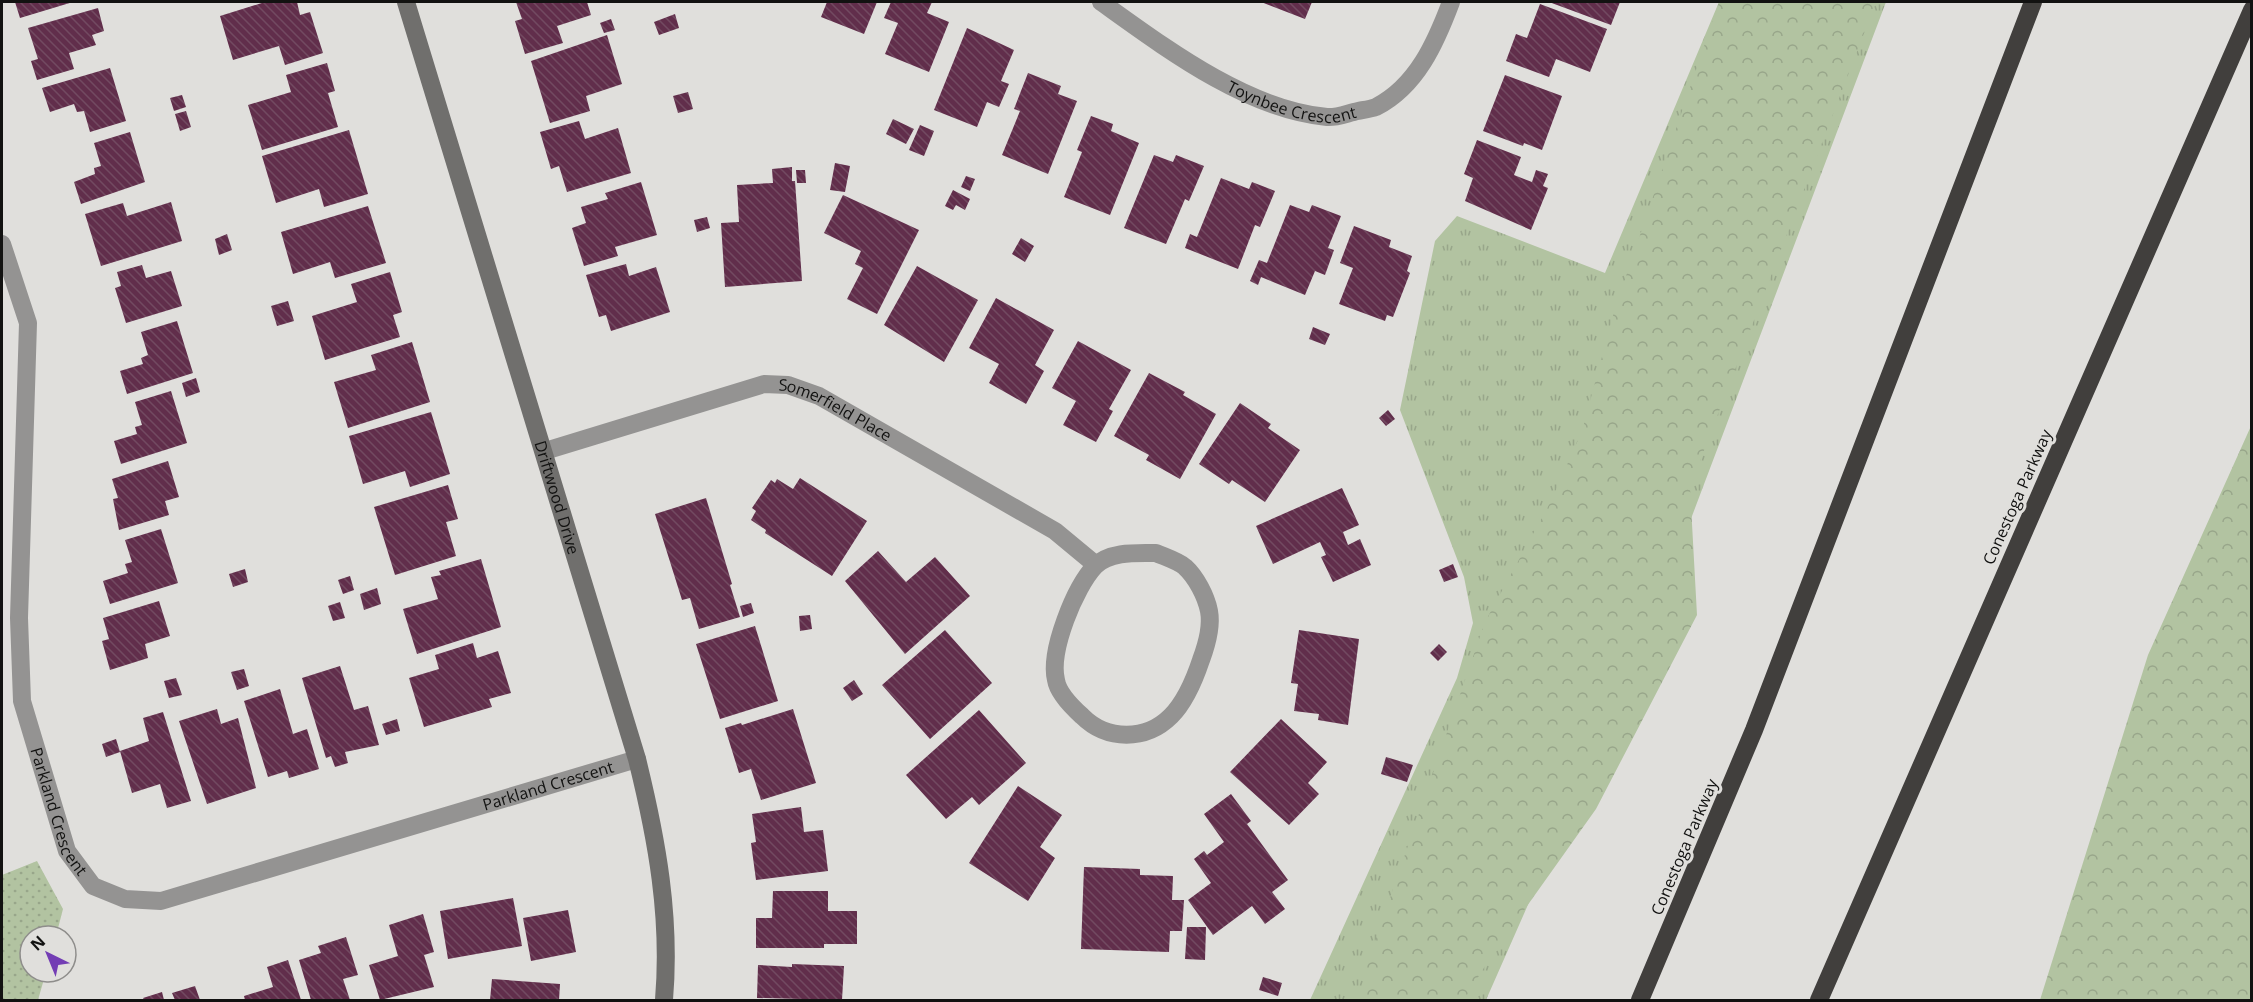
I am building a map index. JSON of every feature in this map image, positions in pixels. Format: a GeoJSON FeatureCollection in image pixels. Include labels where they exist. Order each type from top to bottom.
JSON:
{"type":"FeatureCollection","features":[{"type":"Feature","properties":{"kind":"highway","name":"Conestoga Parkway"},"geometry":{"type":"LineString","coordinates":[[1640,1000],[1754,730],[2033,2]]}},
{"type":"Feature","properties":{"kind":"highway","name":"Conestoga Parkway"},"geometry":{"type":"LineString","coordinates":[[1819,1000],[2252,9]]}},
{"type":"Feature","properties":{"kind":"street","name":"Driftwood Drive"},"geometry":{"type":"LineString","coordinates":[[406,2],[545,451],[637,759],[654,829],[666,915],[664,1000]]}},
{"type":"Feature","properties":{"kind":"street","name":"Toynbee Crescent"},"geometry":{"type":"LineString","coordinates":[[1101,2],[1152,39],[1236,88],[1277,106],[1328,117],[1375,107],[1399,89],[1424,62],[1451,2]]}},
{"type":"Feature","properties":{"kind":"street","name":"Parkland Crescent"},"geometry":{"type":"LineString","coordinates":[[2,244],[28,323],[20,618],[22,701],[67,851],[93,886],[125,899],[160,901],[637,759]]}},
{"type":"Feature","properties":{"kind":"street","name":"Somerfield Place"},"geometry":{"type":"LineString","coordinates":[[545,451],[724,394],[764,384],[788,385],[819,396],[1055,531],[1096,565]]}},
{"type":"Feature","properties":{"kind":"street"},"geometry":{"type":"LineString","coordinates":[[1156,553],[1184,566],[1199,586],[1209,611],[1209,637],[1187,692],[1172,716],[1151,730],[1130,736],[1111,734],[1089,724],[1070,705],[1056,681],[1054,654],[1078,593],[1096,565],[1122,554],[1156,553]]}},
{"type":"Feature","properties":{"kind":"green space"},"geometry":{"type":"Polygon","coordinates":[[[1719,2],[1886,2],[1649,630],[1486,1000],[1310,1000],[1457,678],[1473,623],[1464,577],[1400,410],[1435,241],[1457,216],[1605,273],[1719,2]]]}},
{"type":"Feature","properties":{"kind":"green space"},"geometry":{"type":"Polygon","coordinates":[[[1719,2],[1876,2],[1690,487],[1697,615],[1596,809],[1490,958],[1464,1000],[1362,1000],[1367,965],[1485,622],[1551,501],[1582,431],[1614,312],[1719,2]]]}},
{"type":"Feature","properties":{"kind":"green space"},"geometry":{"type":"Polygon","coordinates":[[[2251,426],[2251,1000],[2040,1000],[2148,655],[2251,426]]]}},
{"type":"Feature","properties":{"kind":"green space"},"geometry":{"type":"Polygon","coordinates":[[[37,861],[63,909],[59,924],[18,924],[18,984],[43,984],[38,1000],[2,1000],[2,875],[37,861]]]}},
{"type":"Feature","properties":{"kind":"building"},"geometry":{"type":"Polygon","coordinates":[[[15,2],[73,2],[20,18],[15,2]]]}},
{"type":"Feature","properties":{"kind":"building"},"geometry":{"type":"Polygon","coordinates":[[[265,2],[297,2],[300,15],[310,12],[323,53],[285,65],[279,46],[233,60],[220,16],[265,2]]]}},
{"type":"Feature","properties":{"kind":"building"},"geometry":{"type":"Polygon","coordinates":[[[516,2],[587,2],[591,15],[557,26],[563,43],[525,54],[515,21],[522,19],[516,2]]]}},
{"type":"Feature","properties":{"kind":"building"},"geometry":{"type":"Polygon","coordinates":[[[827,2],[877,2],[864,34],[821,17],[827,2]]]}},
{"type":"Feature","properties":{"kind":"building"},"geometry":{"type":"Polygon","coordinates":[[[891,2],[932,2],[927,13],[949,22],[929,72],[885,54],[898,23],[884,18],[891,2]]]}},
{"type":"Feature","properties":{"kind":"building"},"geometry":{"type":"Polygon","coordinates":[[[1261,2],[1312,2],[1305,19],[1261,2]]]}},
{"type":"Feature","properties":{"kind":"building"},"geometry":{"type":"Polygon","coordinates":[[[1549,2],[1620,2],[1611,25],[1549,2]]]}},
{"type":"Feature","properties":{"kind":"building"},"geometry":{"type":"Polygon","coordinates":[[[1540,4],[1607,29],[1590,72],[1556,59],[1549,77],[1506,61],[1516,34],[1527,38],[1540,4]]]}},
{"type":"Feature","properties":{"kind":"building"},"geometry":{"type":"Polygon","coordinates":[[[98,8],[104,31],[92,35],[96,45],[69,53],[74,69],[37,80],[31,61],[38,59],[28,28],[98,8]]]}},
{"type":"Feature","properties":{"kind":"building"},"geometry":{"type":"Polygon","coordinates":[[[675,14],[679,28],[659,35],[654,22],[675,14]]]}},
{"type":"Feature","properties":{"kind":"building"},"geometry":{"type":"Polygon","coordinates":[[[611,19],[615,30],[604,33],[600,23],[611,19]]]}},
{"type":"Feature","properties":{"kind":"building"},"geometry":{"type":"Polygon","coordinates":[[[967,28],[1014,50],[1001,81],[1009,84],[999,107],[987,102],[977,127],[934,110],[967,28]]]}},
{"type":"Feature","properties":{"kind":"building"},"geometry":{"type":"Polygon","coordinates":[[[607,35],[622,84],[586,96],[590,111],[550,123],[531,61],[607,35]]]}},
{"type":"Feature","properties":{"kind":"building"},"geometry":{"type":"Polygon","coordinates":[[[327,63],[335,91],[328,93],[338,127],[262,150],[248,105],[291,92],[286,75],[327,63]]]}},
{"type":"Feature","properties":{"kind":"building"},"geometry":{"type":"Polygon","coordinates":[[[110,68],[126,121],[90,132],[84,111],[77,112],[74,104],[50,112],[42,88],[110,68]]]}},
{"type":"Feature","properties":{"kind":"building"},"geometry":{"type":"Polygon","coordinates":[[[1028,73],[1061,86],[1058,94],[1077,101],[1048,174],[1002,155],[1020,111],[1014,109],[1028,73]]]}},
{"type":"Feature","properties":{"kind":"building"},"geometry":{"type":"Polygon","coordinates":[[[1505,75],[1562,96],[1542,150],[1524,143],[1523,146],[1483,131],[1505,75]]]}},
{"type":"Feature","properties":{"kind":"building"},"geometry":{"type":"Polygon","coordinates":[[[688,92],[693,109],[678,113],[673,96],[688,92]]]}},
{"type":"Feature","properties":{"kind":"building"},"geometry":{"type":"Polygon","coordinates":[[[182,95],[186,107],[174,111],[170,98],[182,95]]]}},
{"type":"Feature","properties":{"kind":"building"},"geometry":{"type":"Polygon","coordinates":[[[186,111],[191,127],[180,131],[175,114],[186,111]]]}},
{"type":"Feature","properties":{"kind":"building"},"geometry":{"type":"Polygon","coordinates":[[[1091,116],[1113,124],[1111,131],[1139,143],[1110,215],[1064,197],[1082,152],[1077,150],[1091,116]]]}},
{"type":"Feature","properties":{"kind":"building"},"geometry":{"type":"Polygon","coordinates":[[[893,119],[914,129],[906,144],[886,134],[893,119]]]}},
{"type":"Feature","properties":{"kind":"building"},"geometry":{"type":"Polygon","coordinates":[[[579,121],[585,139],[618,128],[631,173],[567,192],[559,166],[551,169],[540,132],[579,121]]]}},
{"type":"Feature","properties":{"kind":"building"},"geometry":{"type":"Polygon","coordinates":[[[920,125],[934,131],[924,156],[909,150],[920,125]]]}},
{"type":"Feature","properties":{"kind":"building"},"geometry":{"type":"Polygon","coordinates":[[[349,130],[368,194],[324,207],[319,189],[276,203],[262,156],[349,130]]]}},
{"type":"Feature","properties":{"kind":"building"},"geometry":{"type":"Polygon","coordinates":[[[130,132],[145,182],[81,204],[74,182],[95,174],[94,168],[101,166],[94,143],[130,132]]]}},
{"type":"Feature","properties":{"kind":"building"},"geometry":{"type":"Polygon","coordinates":[[[1477,140],[1521,157],[1514,175],[1532,182],[1536,170],[1548,174],[1543,186],[1548,188],[1531,230],[1465,201],[1473,178],[1464,174],[1477,140]]]}},
{"type":"Feature","properties":{"kind":"building"},"geometry":{"type":"Polygon","coordinates":[[[1154,155],[1173,162],[1176,155],[1204,166],[1189,201],[1185,199],[1166,244],[1124,228],[1154,155]]]}},
{"type":"Feature","properties":{"kind":"building"},"geometry":{"type":"Polygon","coordinates":[[[835,163],[850,166],[845,192],[830,190],[835,163]]]}},
{"type":"Feature","properties":{"kind":"building"},"geometry":{"type":"Polygon","coordinates":[[[792,167],[802,281],[725,287],[721,223],[739,222],[737,185],[773,183],[772,169],[792,167]]]}},
{"type":"Feature","properties":{"kind":"building"},"geometry":{"type":"Polygon","coordinates":[[[796,170],[805,170],[806,183],[797,183],[796,170]]]}},
{"type":"Feature","properties":{"kind":"building"},"geometry":{"type":"Polygon","coordinates":[[[966,176],[975,179],[970,191],[961,187],[966,176]]]}},
{"type":"Feature","properties":{"kind":"building"},"geometry":{"type":"Polygon","coordinates":[[[1221,178],[1249,189],[1252,182],[1275,191],[1260,227],[1255,225],[1238,269],[1185,248],[1190,234],[1197,237],[1221,178]]]}},
{"type":"Feature","properties":{"kind":"building"},"geometry":{"type":"Polygon","coordinates":[[[641,182],[657,235],[615,247],[618,256],[584,266],[572,228],[586,223],[581,207],[608,199],[605,193],[641,182]]]}},
{"type":"Feature","properties":{"kind":"building"},"geometry":{"type":"Polygon","coordinates":[[[953,190],[970,199],[965,210],[956,205],[953,210],[945,206],[953,190]]]}},
{"type":"Feature","properties":{"kind":"building"},"geometry":{"type":"Polygon","coordinates":[[[843,195],[919,230],[877,314],[847,299],[863,268],[855,264],[861,251],[824,233],[843,195]]]}},
{"type":"Feature","properties":{"kind":"building"},"geometry":{"type":"Polygon","coordinates":[[[171,202],[182,241],[101,266],[85,214],[123,203],[127,216],[171,202]]]}},
{"type":"Feature","properties":{"kind":"building"},"geometry":{"type":"Polygon","coordinates":[[[1290,205],[1309,212],[1312,205],[1341,216],[1328,248],[1334,250],[1325,275],[1315,271],[1305,295],[1261,277],[1258,285],[1250,281],[1259,260],[1267,263],[1290,205]]]}},
{"type":"Feature","properties":{"kind":"building"},"geometry":{"type":"Polygon","coordinates":[[[368,206],[386,263],[335,278],[330,262],[293,274],[281,232],[368,206]]]}},
{"type":"Feature","properties":{"kind":"building"},"geometry":{"type":"Polygon","coordinates":[[[707,217],[710,228],[697,232],[694,220],[707,217]]]}},
{"type":"Feature","properties":{"kind":"building"},"geometry":{"type":"Polygon","coordinates":[[[1354,226],[1391,240],[1389,247],[1412,256],[1407,271],[1410,273],[1393,317],[1387,315],[1385,321],[1339,304],[1353,268],[1340,263],[1354,226]]]}},
{"type":"Feature","properties":{"kind":"building"},"geometry":{"type":"Polygon","coordinates":[[[227,234],[232,250],[219,255],[215,239],[227,234]]]}},
{"type":"Feature","properties":{"kind":"building"},"geometry":{"type":"Polygon","coordinates":[[[1021,238],[1034,246],[1025,262],[1012,254],[1021,238]]]}},
{"type":"Feature","properties":{"kind":"building"},"geometry":{"type":"Polygon","coordinates":[[[626,264],[629,276],[656,267],[670,312],[611,331],[606,315],[599,317],[586,275],[626,264]]]}},
{"type":"Feature","properties":{"kind":"building"},"geometry":{"type":"Polygon","coordinates":[[[142,265],[146,278],[171,271],[182,306],[126,323],[115,288],[121,286],[117,272],[142,265]]]}},
{"type":"Feature","properties":{"kind":"building"},"geometry":{"type":"Polygon","coordinates":[[[917,266],[978,300],[944,362],[884,325],[917,266]]]}},
{"type":"Feature","properties":{"kind":"building"},"geometry":{"type":"Polygon","coordinates":[[[390,272],[402,312],[393,315],[400,337],[325,360],[312,316],[357,302],[351,284],[390,272]]]}},
{"type":"Feature","properties":{"kind":"building"},"geometry":{"type":"Polygon","coordinates":[[[996,298],[1054,330],[1035,365],[1044,371],[1026,404],[989,383],[999,364],[969,348],[996,298]]]}},
{"type":"Feature","properties":{"kind":"building"},"geometry":{"type":"Polygon","coordinates":[[[288,301],[294,321],[277,326],[271,306],[288,301]]]}},
{"type":"Feature","properties":{"kind":"building"},"geometry":{"type":"Polygon","coordinates":[[[177,321],[193,373],[127,394],[120,371],[143,364],[141,358],[148,355],[141,332],[177,321]]]}},
{"type":"Feature","properties":{"kind":"building"},"geometry":{"type":"Polygon","coordinates":[[[1313,327],[1330,334],[1325,345],[1309,339],[1313,327]]]}},
{"type":"Feature","properties":{"kind":"building"},"geometry":{"type":"Polygon","coordinates":[[[1078,341],[1131,370],[1109,409],[1113,411],[1096,442],[1063,425],[1076,401],[1052,388],[1078,341]]]}},
{"type":"Feature","properties":{"kind":"building"},"geometry":{"type":"Polygon","coordinates":[[[412,342],[430,402],[348,428],[334,382],[376,370],[371,355],[412,342]]]}},
{"type":"Feature","properties":{"kind":"building"},"geometry":{"type":"Polygon","coordinates":[[[1149,373],[1185,392],[1183,395],[1216,414],[1180,479],[1146,460],[1149,455],[1114,436],[1149,373]]]}},
{"type":"Feature","properties":{"kind":"building"},"geometry":{"type":"Polygon","coordinates":[[[196,378],[200,392],[186,397],[182,383],[196,378]]]}},
{"type":"Feature","properties":{"kind":"building"},"geometry":{"type":"Polygon","coordinates":[[[171,391],[187,443],[121,464],[114,441],[137,434],[135,427],[142,425],[135,402],[171,391]]]}},
{"type":"Feature","properties":{"kind":"building"},"geometry":{"type":"Polygon","coordinates":[[[1240,403],[1271,424],[1268,428],[1300,450],[1265,502],[1232,480],[1229,484],[1199,464],[1240,403]]]}},
{"type":"Feature","properties":{"kind":"building"},"geometry":{"type":"Polygon","coordinates":[[[1388,410],[1395,419],[1386,426],[1379,418],[1388,410]]]}},
{"type":"Feature","properties":{"kind":"building"},"geometry":{"type":"Polygon","coordinates":[[[431,412],[450,474],[410,487],[405,471],[363,484],[349,436],[431,412]]]}},
{"type":"Feature","properties":{"kind":"building"},"geometry":{"type":"Polygon","coordinates":[[[168,461],[179,497],[165,501],[169,515],[119,530],[113,499],[118,498],[112,479],[168,461]]]}},
{"type":"Feature","properties":{"kind":"building"},"geometry":{"type":"Polygon","coordinates":[[[800,478],[867,521],[832,576],[765,533],[766,530],[751,520],[756,511],[752,508],[771,480],[775,483],[777,479],[793,489],[800,478]]]}},
{"type":"Feature","properties":{"kind":"building"},"geometry":{"type":"Polygon","coordinates":[[[448,485],[458,519],[446,522],[456,556],[395,575],[374,507],[448,485]]]}},
{"type":"Feature","properties":{"kind":"building"},"geometry":{"type":"Polygon","coordinates":[[[1342,488],[1359,525],[1343,532],[1348,545],[1360,539],[1371,565],[1333,582],[1321,557],[1326,555],[1320,542],[1273,564],[1256,526],[1342,488]]]}},
{"type":"Feature","properties":{"kind":"building"},"geometry":{"type":"Polygon","coordinates":[[[706,498],[740,617],[699,629],[690,598],[682,600],[655,514],[706,498]]]}},
{"type":"Feature","properties":{"kind":"building"},"geometry":{"type":"Polygon","coordinates":[[[161,529],[178,583],[110,604],[103,581],[128,573],[125,564],[132,562],[125,540],[161,529]]]}},
{"type":"Feature","properties":{"kind":"building"},"geometry":{"type":"Polygon","coordinates":[[[878,551],[906,582],[935,557],[970,596],[905,654],[845,581],[878,551]]]}},
{"type":"Feature","properties":{"kind":"building"},"geometry":{"type":"Polygon","coordinates":[[[481,559],[501,627],[417,654],[403,609],[438,599],[431,577],[441,575],[439,571],[481,559]]]}},
{"type":"Feature","properties":{"kind":"building"},"geometry":{"type":"Polygon","coordinates":[[[1453,564],[1458,577],[1444,582],[1439,570],[1453,564]]]}},
{"type":"Feature","properties":{"kind":"building"},"geometry":{"type":"Polygon","coordinates":[[[245,569],[248,582],[233,587],[229,574],[245,569]]]}},
{"type":"Feature","properties":{"kind":"building"},"geometry":{"type":"Polygon","coordinates":[[[350,576],[354,590],[343,594],[338,580],[350,576]]]}},
{"type":"Feature","properties":{"kind":"building"},"geometry":{"type":"Polygon","coordinates":[[[377,588],[381,604],[364,610],[360,594],[377,588]]]}},
{"type":"Feature","properties":{"kind":"building"},"geometry":{"type":"Polygon","coordinates":[[[159,601],[170,636],[145,644],[148,658],[110,670],[102,641],[109,639],[103,618],[159,601]]]}},
{"type":"Feature","properties":{"kind":"building"},"geometry":{"type":"Polygon","coordinates":[[[340,602],[345,618],[333,621],[328,606],[340,602]]]}},
{"type":"Feature","properties":{"kind":"building"},"geometry":{"type":"Polygon","coordinates":[[[751,603],[754,613],[743,617],[740,606],[751,603]]]}},
{"type":"Feature","properties":{"kind":"building"},"geometry":{"type":"Polygon","coordinates":[[[810,615],[812,629],[800,631],[799,616],[810,615]]]}},
{"type":"Feature","properties":{"kind":"building"},"geometry":{"type":"Polygon","coordinates":[[[755,626],[778,701],[720,719],[696,644],[755,626]]]}},
{"type":"Feature","properties":{"kind":"building"},"geometry":{"type":"Polygon","coordinates":[[[945,630],[992,683],[930,739],[882,685],[945,630]]]}},
{"type":"Feature","properties":{"kind":"building"},"geometry":{"type":"Polygon","coordinates":[[[1299,630],[1359,639],[1348,725],[1318,720],[1319,714],[1294,711],[1298,684],[1291,683],[1299,630]]]}},
{"type":"Feature","properties":{"kind":"building"},"geometry":{"type":"Polygon","coordinates":[[[473,643],[477,658],[498,651],[511,693],[489,699],[492,707],[424,727],[409,678],[439,669],[435,655],[473,643]]]}},
{"type":"Feature","properties":{"kind":"building"},"geometry":{"type":"Polygon","coordinates":[[[1439,644],[1447,652],[1438,661],[1430,653],[1439,644]]]}},
{"type":"Feature","properties":{"kind":"building"},"geometry":{"type":"Polygon","coordinates":[[[340,666],[354,710],[368,706],[379,745],[345,752],[348,763],[335,767],[331,756],[326,758],[302,678],[340,666]]]}},
{"type":"Feature","properties":{"kind":"building"},"geometry":{"type":"Polygon","coordinates":[[[244,669],[249,686],[237,690],[231,672],[244,669]]]}},
{"type":"Feature","properties":{"kind":"building"},"geometry":{"type":"Polygon","coordinates":[[[176,678],[182,695],[169,698],[164,681],[176,678]]]}},
{"type":"Feature","properties":{"kind":"building"},"geometry":{"type":"Polygon","coordinates":[[[854,680],[863,694],[852,701],[843,688],[854,680]]]}},
{"type":"Feature","properties":{"kind":"building"},"geometry":{"type":"Polygon","coordinates":[[[280,689],[293,734],[307,729],[319,769],[289,778],[287,771],[268,777],[244,701],[280,689]]]}},
{"type":"Feature","properties":{"kind":"building"},"geometry":{"type":"Polygon","coordinates":[[[217,709],[221,724],[238,718],[256,788],[207,804],[179,721],[217,709]]]}},
{"type":"Feature","properties":{"kind":"building"},"geometry":{"type":"Polygon","coordinates":[[[793,709],[816,783],[761,800],[751,769],[739,773],[725,728],[793,709]]]}},
{"type":"Feature","properties":{"kind":"building"},"geometry":{"type":"Polygon","coordinates":[[[979,710],[1026,763],[979,805],[972,797],[946,819],[906,775],[979,710]]]}},
{"type":"Feature","properties":{"kind":"building"},"geometry":{"type":"Polygon","coordinates":[[[163,712],[191,801],[167,808],[160,784],[132,793],[120,751],[149,741],[143,718],[163,712]]]}},
{"type":"Feature","properties":{"kind":"building"},"geometry":{"type":"Polygon","coordinates":[[[397,719],[400,731],[386,735],[382,724],[397,719]]]}},
{"type":"Feature","properties":{"kind":"building"},"geometry":{"type":"Polygon","coordinates":[[[1281,719],[1327,762],[1308,783],[1319,794],[1289,825],[1230,772],[1281,719]]]}},
{"type":"Feature","properties":{"kind":"building"},"geometry":{"type":"Polygon","coordinates":[[[116,739],[120,752],[106,757],[102,744],[116,739]]]}},
{"type":"Feature","properties":{"kind":"building"},"geometry":{"type":"Polygon","coordinates":[[[1386,757],[1413,765],[1407,782],[1381,774],[1386,757]]]}},
{"type":"Feature","properties":{"kind":"building"},"geometry":{"type":"Polygon","coordinates":[[[1018,786],[1062,815],[1040,847],[1055,858],[1028,901],[969,863],[1018,786]]]}},
{"type":"Feature","properties":{"kind":"building"},"geometry":{"type":"Polygon","coordinates":[[[1231,794],[1251,821],[1247,824],[1288,880],[1272,892],[1285,909],[1265,924],[1252,906],[1213,935],[1188,900],[1211,883],[1194,859],[1204,851],[1207,855],[1224,842],[1204,814],[1231,794]]]}},
{"type":"Feature","properties":{"kind":"building"},"geometry":{"type":"Polygon","coordinates":[[[801,807],[804,832],[823,830],[828,871],[756,880],[751,843],[756,842],[752,814],[801,807]]]}},
{"type":"Feature","properties":{"kind":"building"},"geometry":{"type":"Polygon","coordinates":[[[1084,867],[1140,869],[1140,875],[1173,876],[1172,900],[1184,900],[1182,931],[1170,931],[1169,952],[1081,949],[1084,867]]]}},
{"type":"Feature","properties":{"kind":"building"},"geometry":{"type":"Polygon","coordinates":[[[773,891],[828,891],[828,911],[857,911],[857,944],[824,944],[824,948],[756,948],[756,918],[772,918],[773,891]]]}},
{"type":"Feature","properties":{"kind":"building"},"geometry":{"type":"Polygon","coordinates":[[[513,898],[522,946],[448,959],[440,911],[513,898]]]}},
{"type":"Feature","properties":{"kind":"building"},"geometry":{"type":"Polygon","coordinates":[[[568,910],[576,952],[531,961],[523,918],[568,910]]]}},
{"type":"Feature","properties":{"kind":"building"},"geometry":{"type":"Polygon","coordinates":[[[423,914],[434,952],[424,955],[434,987],[380,1000],[369,965],[398,956],[389,925],[423,914]]]}},
{"type":"Feature","properties":{"kind":"building"},"geometry":{"type":"Polygon","coordinates":[[[1187,927],[1206,927],[1205,960],[1185,959],[1187,927]]]}},
{"type":"Feature","properties":{"kind":"building"},"geometry":{"type":"Polygon","coordinates":[[[346,937],[358,975],[343,979],[350,1000],[311,1000],[299,960],[321,953],[318,946],[346,937]]]}},
{"type":"Feature","properties":{"kind":"building"},"geometry":{"type":"Polygon","coordinates":[[[288,960],[301,1000],[245,1000],[244,996],[273,987],[267,967],[288,960]]]}},
{"type":"Feature","properties":{"kind":"building"},"geometry":{"type":"Polygon","coordinates":[[[792,964],[844,966],[842,1000],[757,998],[758,965],[792,967],[792,964]]]}},
{"type":"Feature","properties":{"kind":"building"},"geometry":{"type":"Polygon","coordinates":[[[1263,977],[1282,983],[1278,996],[1259,990],[1263,977]]]}},
{"type":"Feature","properties":{"kind":"building"},"geometry":{"type":"Polygon","coordinates":[[[492,979],[560,984],[559,1000],[490,1000],[492,979]]]}},
{"type":"Feature","properties":{"kind":"building"},"geometry":{"type":"Polygon","coordinates":[[[195,986],[200,1000],[175,1000],[172,993],[195,986]]]}},
{"type":"Feature","properties":{"kind":"building"},"geometry":{"type":"Polygon","coordinates":[[[162,992],[164,1000],[144,1000],[143,998],[162,992]]]}}]}
